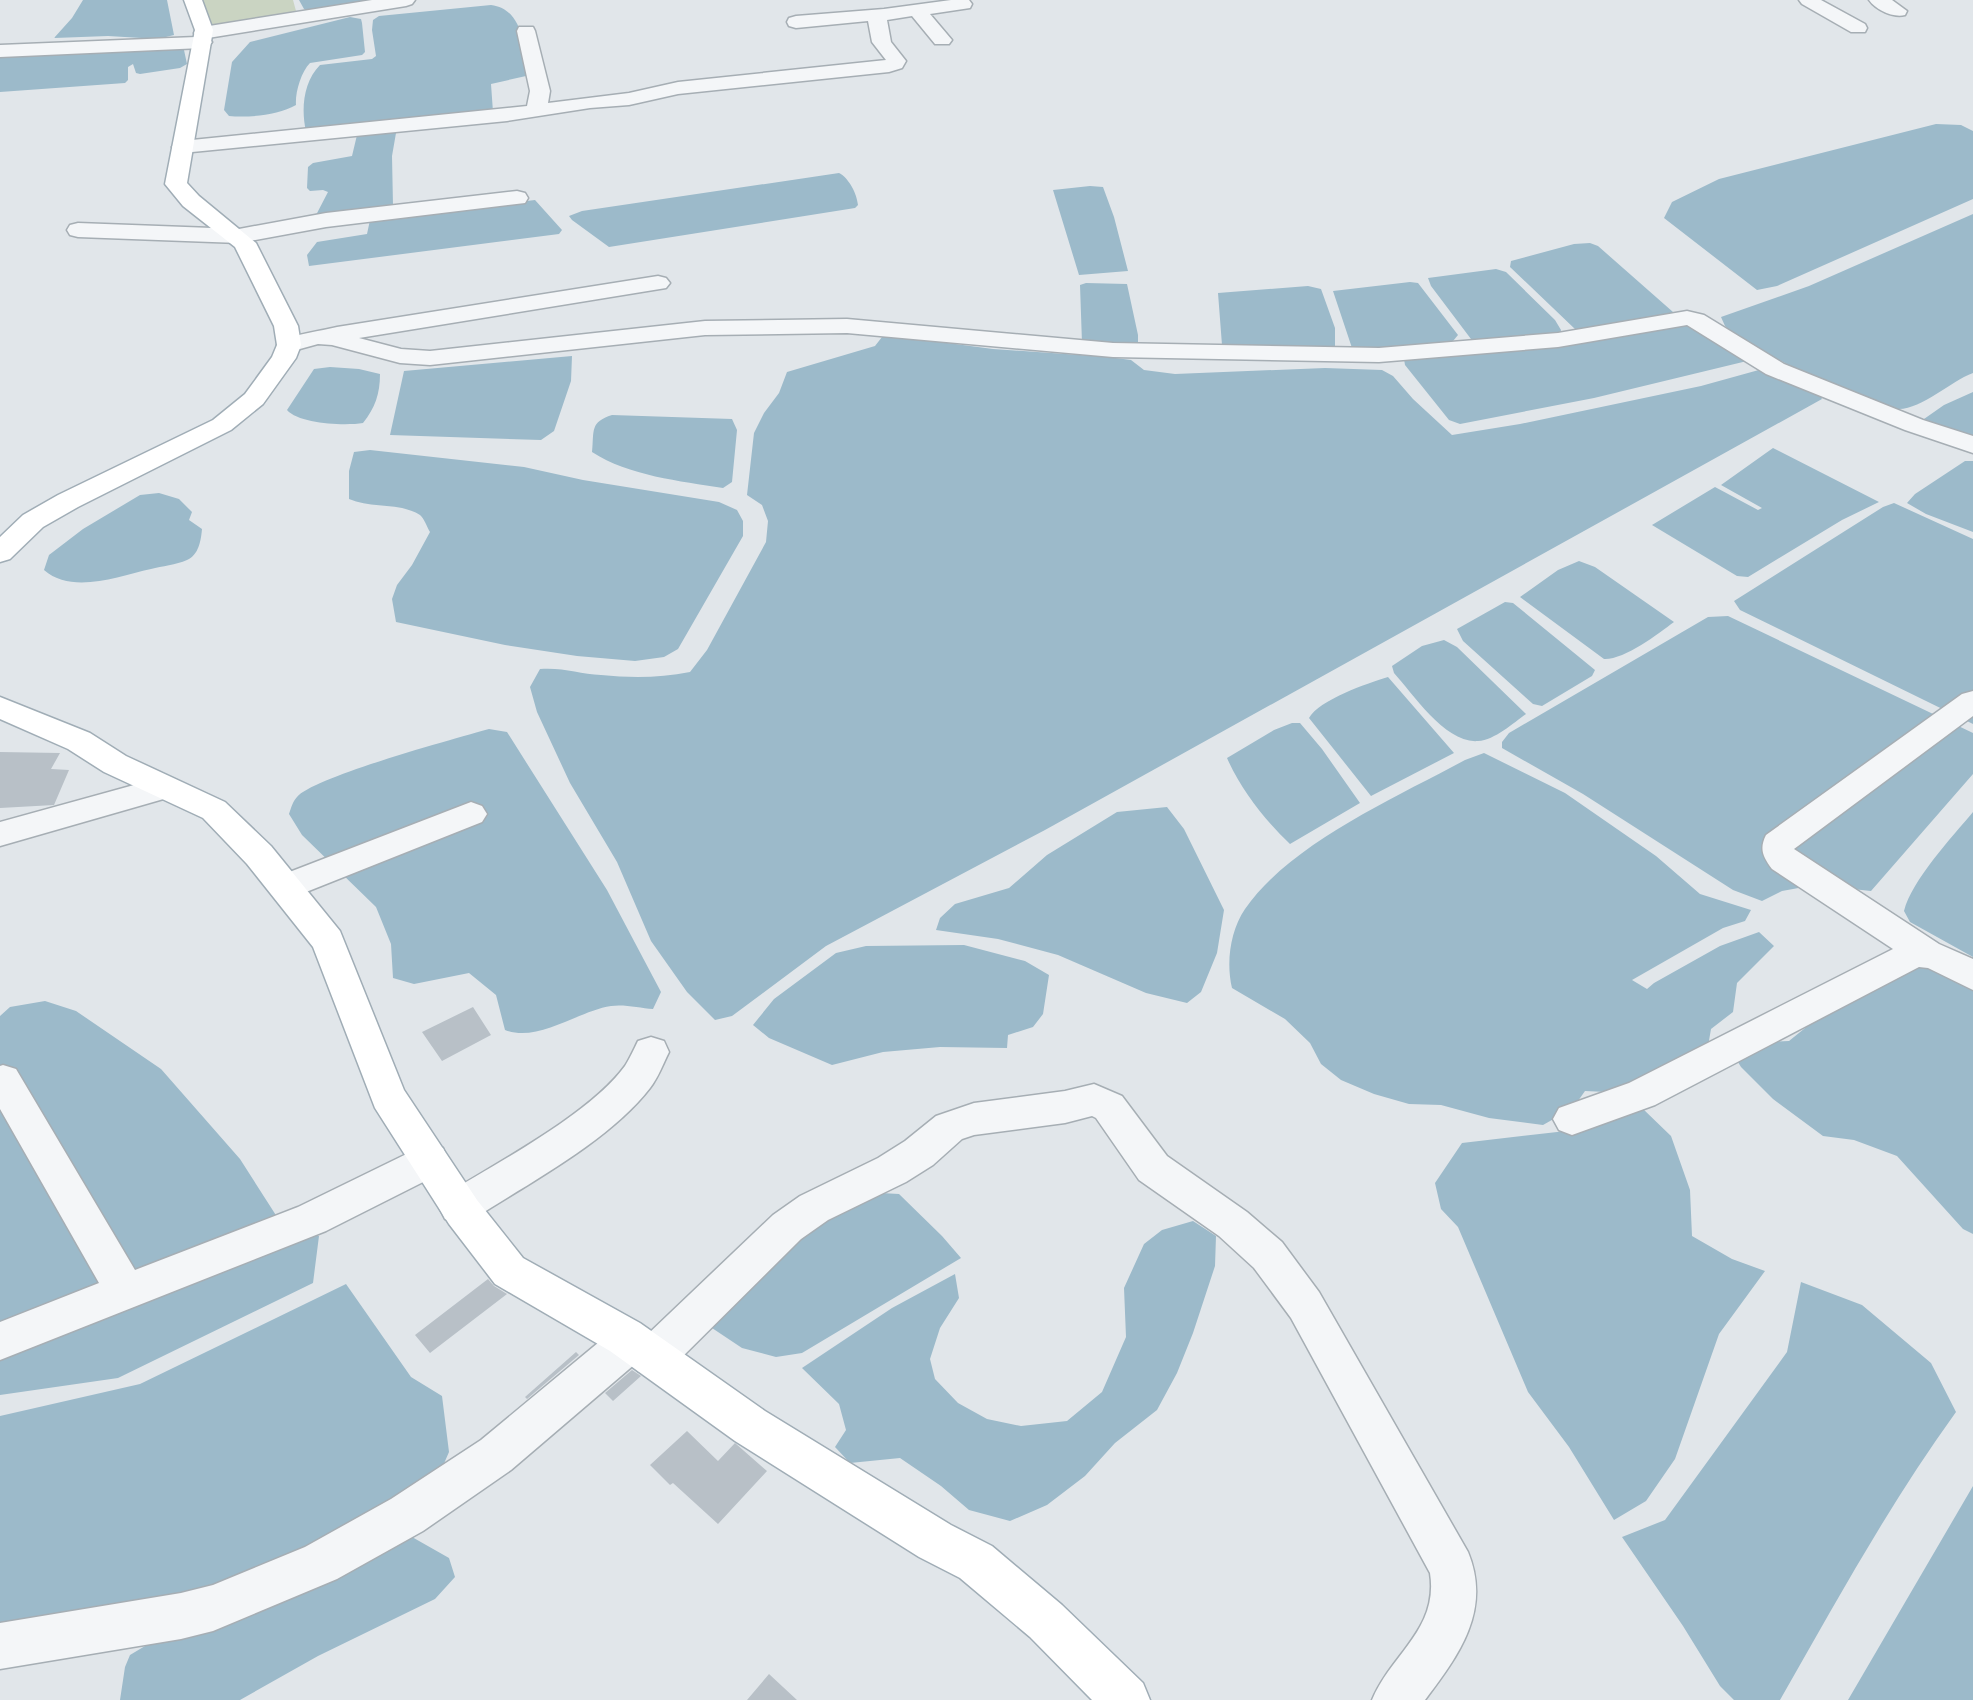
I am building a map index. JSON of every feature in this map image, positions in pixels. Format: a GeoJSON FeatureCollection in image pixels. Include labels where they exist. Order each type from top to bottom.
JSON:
{"type":"FeatureCollection","features":[{"type":"Feature","properties":{"kind":"main road"},"geometry":{"type":"LineString","coordinates":[[0,553],[33,521],[68,501],[200,438],[240,413],[275,374],[289,345],[286,326],[264,278],[239,236],[181,192],[176,184],[202,38],[203,23],[193,0]]}},
{"type":"Feature","properties":{"kind":"main road"},"geometry":{"type":"LineString","coordinates":[[0,707],[79,741],[116,764],[213,810],[259,855],[328,941],[388,1097],[459,1207],[509,1271],[577,1308],[642,1350],[750,1426],[935,1542],[976,1562],[1046,1621],[1126,1700]]}},
{"type":"Feature","properties":{"kind":"street"},"geometry":{"type":"LineString","coordinates":[[0,51],[202,38],[406,0]]}},
{"type":"Feature","properties":{"kind":"street"},"geometry":{"type":"LineString","coordinates":[[1808,0],[1858,28]]}},
{"type":"Feature","properties":{"kind":"street"},"geometry":{"type":"LineString","coordinates":[[1878,0],[1898,11]]}},
{"type":"Feature","properties":{"kind":"street"},"geometry":{"type":"LineString","coordinates":[[796,22],[918,11],[963,4]]}},
{"type":"Feature","properties":{"kind":"street"},"geometry":{"type":"LineString","coordinates":[[918,11],[942,40]]}},
{"type":"Feature","properties":{"kind":"street"},"geometry":{"type":"LineString","coordinates":[[182,147],[536,110],[629,99],[678,88],[889,66],[895,64],[896,61],[880,36],[877,17],[882,14]]}},
{"type":"Feature","properties":{"kind":"street"},"geometry":{"type":"LineString","coordinates":[[526,32],[540,91],[536,110]]}},
{"type":"Feature","properties":{"kind":"street"},"geometry":{"type":"LineString","coordinates":[[78,230],[239,236],[326,220],[517,198]]}},
{"type":"Feature","properties":{"kind":"street"},"geometry":{"type":"LineString","coordinates":[[289,345],[317,337],[658,283]]}},
{"type":"Feature","properties":{"kind":"street"},"geometry":{"type":"LineString","coordinates":[[317,337],[333,338],[416,358],[705,328],[837,327],[1113,350],[1379,355],[1558,340],[1687,318],[1696,320],[1776,369],[1914,425],[1973,446]]}},
{"type":"Feature","properties":{"kind":"street"},"geometry":{"type":"LineString","coordinates":[[1973,701],[1778,844],[1778,852],[1784,860],[1926,953],[1973,976]]}},
{"type":"Feature","properties":{"kind":"street"},"geometry":{"type":"LineString","coordinates":[[0,834],[163,788]]}},
{"type":"Feature","properties":{"kind":"street"},"geometry":{"type":"LineString","coordinates":[[286,887],[471,814]]}},
{"type":"Feature","properties":{"kind":"street"},"geometry":{"type":"LineString","coordinates":[[1572,1119],[1642,1094],[1905,957],[1916,953],[1926,953]]}},
{"type":"Feature","properties":{"kind":"street"},"geometry":{"type":"LineString","coordinates":[[459,1207],[573,1134],[616,1101],[638,1076],[651,1052]]}},
{"type":"Feature","properties":{"kind":"street"},"geometry":{"type":"LineString","coordinates":[[3,1080],[126,1292]]}},
{"type":"Feature","properties":{"kind":"street"},"geometry":{"type":"LineString","coordinates":[[0,1646],[181,1617],[213,1608],[321,1563],[407,1515],[496,1455],[642,1350],[787,1227],[814,1208],[892,1170],[920,1153],[950,1127],[974,1119],[1065,1107],[1094,1100],[1109,1107],[1153,1168],[1233,1224],[1268,1255],[1305,1305],[1452,1568],[1455,1593],[1450,1618],[1438,1640],[1396,1700]]}},
{"type":"Feature","properties":{"kind":"street"},"geometry":{"type":"LineString","coordinates":[[0,1341],[312,1219],[429,1160]]}},
{"type":"Feature","properties":{"kind":"green space"},"geometry":{"type":"Polygon","coordinates":[[[203,0],[293,0],[296,11],[306,17],[210,30],[203,0]]]}},
{"type":"Feature","properties":{"kind":"water"},"geometry":{"type":"Polygon","coordinates":[[[83,0],[167,0],[174,35],[158,39],[108,36],[54,38],[72,18],[83,0]]]}},
{"type":"Feature","properties":{"kind":"water"},"geometry":{"type":"Polygon","coordinates":[[[299,0],[376,0],[314,13],[304,9],[299,0]]]}},
{"type":"Feature","properties":{"kind":"water"},"geometry":{"type":"Polygon","coordinates":[[[491,5],[502,8],[516,21],[523,41],[528,72],[526,76],[491,84],[493,112],[306,131],[305,96],[314,72],[320,65],[372,59],[376,56],[372,30],[373,20],[379,16],[491,5]]]}},
{"type":"Feature","properties":{"kind":"water"},"geometry":{"type":"Polygon","coordinates":[[[350,17],[361,19],[365,52],[362,55],[310,63],[299,83],[296,105],[281,111],[245,117],[229,116],[224,110],[232,62],[250,42],[350,17]]]}},
{"type":"Feature","properties":{"kind":"water"},"geometry":{"type":"Polygon","coordinates":[[[176,47],[184,50],[187,64],[180,68],[140,74],[136,73],[133,64],[128,67],[128,80],[125,83],[0,92],[0,54],[176,47]]]}},
{"type":"Feature","properties":{"kind":"water"},"geometry":{"type":"Polygon","coordinates":[[[1936,124],[1961,125],[1973,131],[1973,199],[1777,286],[1757,290],[1664,218],[1672,202],[1719,179],[1936,124]]]}},
{"type":"Feature","properties":{"kind":"water"},"geometry":{"type":"Polygon","coordinates":[[[396,133],[392,156],[393,206],[315,217],[328,192],[310,191],[307,188],[308,167],[313,163],[352,156],[357,135],[396,133]]]}},
{"type":"Feature","properties":{"kind":"water"},"geometry":{"type":"Polygon","coordinates":[[[839,173],[849,182],[854,191],[858,205],[855,208],[609,247],[569,216],[582,211],[839,173]]]}},
{"type":"Feature","properties":{"kind":"water"},"geometry":{"type":"Polygon","coordinates":[[[1103,187],[1114,217],[1128,271],[1079,275],[1053,190],[1103,187]]]}},
{"type":"Feature","properties":{"kind":"water"},"geometry":{"type":"Polygon","coordinates":[[[535,200],[562,230],[559,234],[309,266],[307,255],[317,242],[367,234],[370,220],[535,200]]]}},
{"type":"Feature","properties":{"kind":"water"},"geometry":{"type":"Polygon","coordinates":[[[1973,214],[1973,373],[1927,400],[1908,408],[1883,407],[1840,391],[1733,334],[1725,326],[1721,317],[1809,286],[1973,214]]]}},
{"type":"Feature","properties":{"kind":"water"},"geometry":{"type":"Polygon","coordinates":[[[1590,243],[1598,246],[1673,312],[1671,319],[1576,330],[1510,267],[1511,261],[1574,244],[1590,243]]]}},
{"type":"Feature","properties":{"kind":"water"},"geometry":{"type":"Polygon","coordinates":[[[1496,269],[1506,272],[1555,320],[1561,330],[1560,334],[1474,343],[1431,286],[1428,278],[1496,269]]]}},
{"type":"Feature","properties":{"kind":"water"},"geometry":{"type":"Polygon","coordinates":[[[1086,283],[1127,284],[1138,345],[1082,343],[1080,285],[1086,283]]]}},
{"type":"Feature","properties":{"kind":"water"},"geometry":{"type":"Polygon","coordinates":[[[1418,283],[1458,335],[1453,341],[1441,347],[1353,351],[1333,291],[1418,283]]]}},
{"type":"Feature","properties":{"kind":"water"},"geometry":{"type":"Polygon","coordinates":[[[1308,286],[1321,289],[1335,328],[1335,347],[1332,350],[1222,345],[1218,293],[1308,286]]]}},
{"type":"Feature","properties":{"kind":"water"},"geometry":{"type":"Polygon","coordinates":[[[1685,325],[1699,327],[1747,361],[1594,398],[1460,424],[1449,420],[1405,365],[1404,359],[1529,350],[1685,325]]]}},
{"type":"Feature","properties":{"kind":"water"},"geometry":{"type":"Polygon","coordinates":[[[895,336],[993,349],[1131,360],[1144,370],[1175,374],[1325,368],[1382,370],[1393,376],[1413,399],[1452,435],[1520,424],[1701,386],[1766,368],[1818,392],[1822,399],[1045,830],[826,946],[732,1016],[715,1020],[687,992],[651,941],[617,862],[570,783],[537,712],[530,687],[540,669],[634,677],[690,672],[707,650],[766,542],[768,521],[762,505],[747,495],[754,433],[764,413],[779,393],[787,372],[875,346],[882,337],[895,336]]]}},
{"type":"Feature","properties":{"kind":"water"},"geometry":{"type":"Polygon","coordinates":[[[572,356],[571,381],[554,431],[541,440],[390,435],[404,371],[572,356]]]}},
{"type":"Feature","properties":{"kind":"water"},"geometry":{"type":"Polygon","coordinates":[[[330,367],[359,369],[380,374],[376,400],[363,423],[334,424],[312,421],[293,415],[287,410],[314,369],[330,367]]]}},
{"type":"Feature","properties":{"kind":"water"},"geometry":{"type":"Polygon","coordinates":[[[1973,392],[1973,440],[1924,419],[1944,405],[1973,392]]]}},
{"type":"Feature","properties":{"kind":"water"},"geometry":{"type":"Polygon","coordinates":[[[612,415],[732,419],[737,430],[732,482],[723,488],[672,480],[638,472],[606,460],[592,452],[593,432],[600,421],[612,415]]]}},
{"type":"Feature","properties":{"kind":"water"},"geometry":{"type":"Polygon","coordinates":[[[1773,448],[1879,502],[1842,520],[1748,577],[1737,576],[1652,525],[1715,487],[1758,510],[1762,508],[1721,485],[1773,448]]]}},
{"type":"Feature","properties":{"kind":"water"},"geometry":{"type":"Polygon","coordinates":[[[370,450],[524,467],[583,480],[719,502],[737,510],[743,521],[743,536],[678,649],[664,657],[635,661],[577,656],[505,645],[396,622],[392,599],[397,585],[412,565],[430,532],[421,516],[412,511],[349,499],[349,471],[354,452],[370,450]]]}},
{"type":"Feature","properties":{"kind":"water"},"geometry":{"type":"Polygon","coordinates":[[[1965,461],[1973,461],[1973,532],[1926,514],[1907,503],[1915,494],[1965,461]]]}},
{"type":"Feature","properties":{"kind":"water"},"geometry":{"type":"Polygon","coordinates":[[[159,493],[179,499],[192,512],[189,520],[202,529],[199,547],[191,558],[183,562],[96,582],[68,581],[44,570],[49,555],[83,529],[140,495],[159,493]]]}},
{"type":"Feature","properties":{"kind":"water"},"geometry":{"type":"Polygon","coordinates":[[[1894,503],[1973,539],[1973,724],[1740,610],[1734,601],[1883,507],[1894,503]]]}},
{"type":"Feature","properties":{"kind":"water"},"geometry":{"type":"Polygon","coordinates":[[[1579,561],[1595,567],[1674,622],[1631,651],[1604,659],[1520,597],[1558,570],[1579,561]]]}},
{"type":"Feature","properties":{"kind":"water"},"geometry":{"type":"Polygon","coordinates":[[[1505,602],[1513,603],[1595,670],[1592,676],[1542,706],[1533,704],[1463,641],[1457,629],[1505,602]]]}},
{"type":"Feature","properties":{"kind":"water"},"geometry":{"type":"Polygon","coordinates":[[[1728,616],[1973,733],[1973,774],[1871,891],[1815,885],[1782,891],[1762,901],[1733,890],[1583,794],[1502,748],[1502,742],[1509,733],[1708,617],[1728,616]]]}},
{"type":"Feature","properties":{"kind":"water"},"geometry":{"type":"Polygon","coordinates":[[[1444,640],[1457,647],[1526,714],[1497,734],[1478,741],[1466,740],[1454,735],[1442,726],[1420,705],[1394,673],[1392,666],[1422,646],[1444,640]]]}},
{"type":"Feature","properties":{"kind":"water"},"geometry":{"type":"Polygon","coordinates":[[[1388,677],[1454,753],[1371,796],[1309,718],[1314,711],[1333,699],[1388,677]]]}},
{"type":"Feature","properties":{"kind":"water"},"geometry":{"type":"Polygon","coordinates":[[[1292,723],[1300,723],[1322,749],[1360,803],[1290,844],[1254,804],[1227,758],[1274,730],[1292,723]]]}},
{"type":"Feature","properties":{"kind":"water"},"geometry":{"type":"Polygon","coordinates":[[[489,729],[507,732],[607,890],[661,992],[653,1009],[611,1006],[558,1025],[518,1033],[505,1030],[496,995],[469,973],[414,984],[393,978],[391,944],[376,907],[302,835],[289,814],[297,797],[329,779],[418,749],[489,729]]]}},
{"type":"Feature","properties":{"kind":"water"},"geometry":{"type":"Polygon","coordinates":[[[1484,753],[1565,793],[1656,856],[1700,894],[1751,910],[1745,921],[1723,928],[1632,980],[1647,989],[1720,946],[1759,932],[1774,946],[1737,983],[1733,1012],[1711,1029],[1707,1052],[1628,1093],[1585,1091],[1573,1108],[1543,1125],[1489,1118],[1441,1105],[1409,1104],[1374,1094],[1341,1080],[1321,1064],[1310,1043],[1285,1019],[1232,988],[1230,978],[1231,947],[1240,918],[1265,885],[1289,863],[1316,843],[1377,806],[1465,760],[1484,753]]]}},
{"type":"Feature","properties":{"kind":"water"},"geometry":{"type":"Polygon","coordinates":[[[1167,807],[1184,829],[1224,910],[1217,953],[1201,992],[1187,1003],[1146,993],[1058,955],[998,939],[936,930],[940,918],[955,904],[1009,888],[1047,855],[1117,812],[1167,807]]]}},
{"type":"Feature","properties":{"kind":"water"},"geometry":{"type":"Polygon","coordinates":[[[1973,812],[1973,957],[1910,922],[1904,911],[1908,899],[1924,873],[1973,812]]]}},
{"type":"Feature","properties":{"kind":"water"},"geometry":{"type":"Polygon","coordinates":[[[964,945],[1025,961],[1049,975],[1043,1014],[1033,1027],[1008,1035],[1007,1048],[940,1047],[883,1052],[832,1065],[769,1038],[753,1025],[774,999],[836,953],[866,946],[964,945]]]}},
{"type":"Feature","properties":{"kind":"water"},"geometry":{"type":"Polygon","coordinates":[[[1926,963],[1973,984],[1973,1234],[1963,1229],[1897,1156],[1854,1140],[1823,1136],[1773,1099],[1741,1067],[1733,1054],[1743,1043],[1789,1041],[1820,1016],[1926,963]]]}},
{"type":"Feature","properties":{"kind":"water"},"geometry":{"type":"Polygon","coordinates":[[[45,1001],[76,1011],[161,1069],[240,1159],[288,1234],[319,1236],[313,1283],[118,1378],[0,1395],[0,1016],[10,1007],[45,1001]]]}},
{"type":"Feature","properties":{"kind":"water"},"geometry":{"type":"Polygon","coordinates":[[[1642,1108],[1671,1136],[1690,1190],[1692,1236],[1732,1259],[1765,1271],[1719,1334],[1675,1459],[1646,1501],[1614,1520],[1569,1447],[1528,1392],[1458,1227],[1441,1209],[1435,1183],[1462,1143],[1566,1131],[1642,1108]]]}},
{"type":"Feature","properties":{"kind":"water"},"geometry":{"type":"Polygon","coordinates":[[[881,1193],[899,1194],[961,1258],[802,1353],[776,1357],[742,1348],[700,1320],[805,1225],[881,1193]]]}},
{"type":"Feature","properties":{"kind":"water"},"geometry":{"type":"Polygon","coordinates":[[[1193,1221],[1216,1236],[1215,1266],[1177,1373],[1157,1410],[1115,1443],[1085,1476],[1047,1505],[1010,1521],[969,1510],[941,1486],[900,1458],[850,1463],[835,1447],[846,1430],[839,1404],[802,1368],[892,1308],[955,1274],[959,1298],[940,1328],[930,1359],[935,1379],[958,1403],[987,1419],[1021,1426],[1067,1421],[1102,1392],[1126,1337],[1124,1288],[1144,1244],[1162,1230],[1193,1221]]]}},
{"type":"Feature","properties":{"kind":"water"},"geometry":{"type":"Polygon","coordinates":[[[1801,1282],[1862,1305],[1931,1363],[1956,1412],[1886,1517],[1780,1700],[1734,1700],[1720,1686],[1683,1626],[1622,1537],[1665,1520],[1787,1352],[1801,1282]]]}},
{"type":"Feature","properties":{"kind":"water"},"geometry":{"type":"Polygon","coordinates":[[[346,1284],[411,1377],[442,1396],[449,1452],[432,1491],[273,1584],[0,1649],[0,1416],[140,1384],[346,1284]]]}},
{"type":"Feature","properties":{"kind":"water"},"geometry":{"type":"Polygon","coordinates":[[[1973,1486],[1973,1700],[1848,1700],[1973,1486]]]}},
{"type":"Feature","properties":{"kind":"water"},"geometry":{"type":"Polygon","coordinates":[[[412,1537],[449,1558],[455,1577],[435,1599],[318,1656],[240,1700],[120,1700],[125,1667],[130,1655],[145,1646],[231,1622],[302,1594],[393,1542],[412,1537]]]}},
{"type":"Feature","properties":{"kind":"building"},"geometry":{"type":"Polygon","coordinates":[[[0,752],[60,753],[51,769],[69,770],[54,805],[0,808],[0,752]]]}},
{"type":"Feature","properties":{"kind":"building"},"geometry":{"type":"Polygon","coordinates":[[[473,1007],[491,1035],[442,1061],[422,1032],[473,1007]]]}},
{"type":"Feature","properties":{"kind":"building"},"geometry":{"type":"Polygon","coordinates":[[[488,1279],[507,1294],[430,1353],[415,1335],[488,1279]]]}},
{"type":"Feature","properties":{"kind":"building"},"geometry":{"type":"Polygon","coordinates":[[[576,1352],[579,1355],[527,1399],[525,1397],[576,1352]]]}},
{"type":"Feature","properties":{"kind":"building"},"geometry":{"type":"Polygon","coordinates":[[[632,1370],[641,1376],[613,1401],[605,1393],[632,1370]]]}},
{"type":"Feature","properties":{"kind":"building"},"geometry":{"type":"Polygon","coordinates":[[[687,1431],[718,1461],[735,1443],[767,1471],[718,1524],[673,1483],[670,1485],[650,1465],[687,1431]]]}},
{"type":"Feature","properties":{"kind":"building"},"geometry":{"type":"Polygon","coordinates":[[[769,1674],[797,1700],[747,1700],[769,1674]]]}}]}
